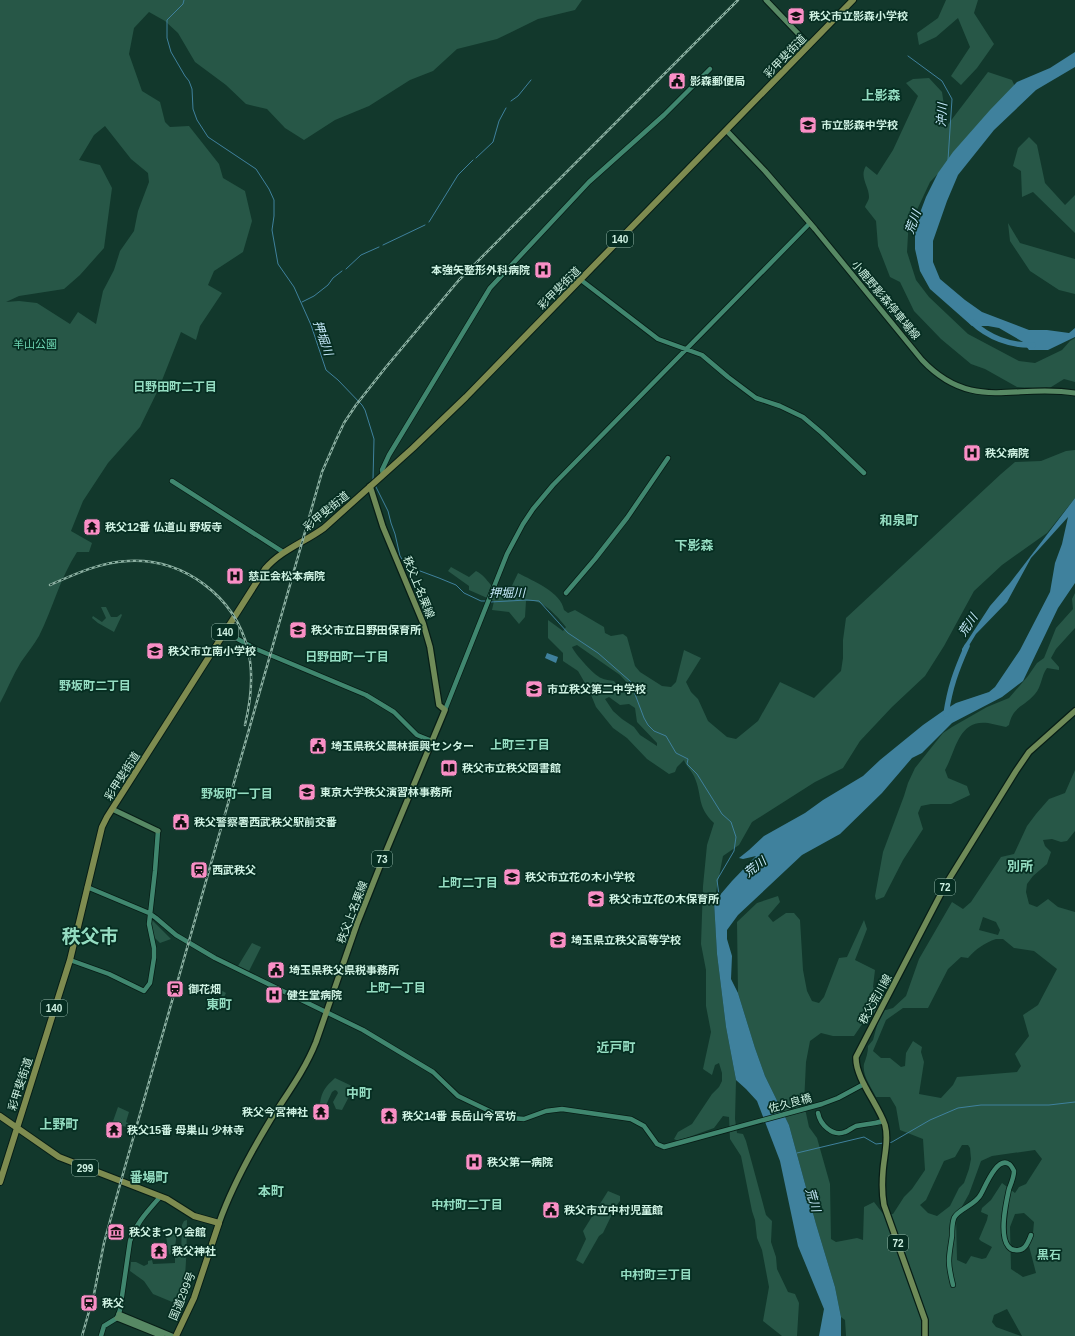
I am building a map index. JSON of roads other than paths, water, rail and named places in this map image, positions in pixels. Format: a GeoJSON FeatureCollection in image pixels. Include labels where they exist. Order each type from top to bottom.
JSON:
{"type":"FeatureCollection","features":[{"type":"Feature","properties":{"kind":"highway","name":"彩甲斐街道"},"geometry":{"type":"LineString","coordinates":[[0,1182],[70,960],[102,827],[265,569],[283,552],[324,528],[413,448],[466,397],[853,0]]}},
{"type":"Feature","properties":{"kind":"highway","name":"299"},"geometry":{"type":"LineString","coordinates":[[0,1116],[59,1157],[167,1199],[194,1216],[219,1223]]}},
{"type":"Feature","properties":{"kind":"highway","name":"国道299号"},"geometry":{"type":"LineString","coordinates":[[176,1336],[194,1298],[219,1223]]}},
{"type":"Feature","properties":{"kind":"main road"},"geometry":{"type":"LineString","coordinates":[[766,0],[809,45]]}},
{"type":"Feature","properties":{"kind":"main road","name":"小鹿野影森停車場線"},"geometry":{"type":"LineString","coordinates":[[726,130],[765,171],[810,223],[922,360],[947,381],[957,386],[979,392],[1051,391],[1075,393]]}},
{"type":"Feature","properties":{"kind":"main road","name":"秩父上名栗線"},"geometry":{"type":"LineString","coordinates":[[219,1223],[229,1198],[257,1143],[309,1059],[327,1012],[357,924],[445,710],[439,705],[431,654],[423,623],[383,527],[372,485]]}},
{"type":"Feature","properties":{"kind":"main road","name":"秩父荒川線"},"geometry":{"type":"LineString","coordinates":[[925,1336],[925,1320],[884,1205],[882,1182],[886,1149],[885,1125],[856,1067],[857,1053],[964,852],[1029,752],[1075,711]]}},
{"type":"Feature","properties":{"kind":"main road"},"geometry":{"type":"LineString","coordinates":[[112,810],[158,831]]}},
{"type":"Feature","properties":{"kind":"main road"},"geometry":{"type":"LineString","coordinates":[[118,1316],[162,1336]]}},
{"type":"Feature","properties":{"kind":"main road"},"geometry":{"type":"LineString","coordinates":[[118,1316],[172,1336]]}},
{"type":"Feature","properties":{"kind":"street"},"geometry":{"type":"LineString","coordinates":[[382,476],[382,470],[389,455],[490,288],[589,182],[664,115],[710,69]]}},
{"type":"Feature","properties":{"kind":"street"},"geometry":{"type":"LineString","coordinates":[[445,710],[507,554],[533,509],[553,485],[810,223]]}},
{"type":"Feature","properties":{"kind":"street"},"geometry":{"type":"LineString","coordinates":[[581,280],[658,339],[702,355],[756,398],[780,406],[802,417],[822,433],[864,473]]}},
{"type":"Feature","properties":{"kind":"street"},"geometry":{"type":"LineString","coordinates":[[566,593],[627,518],[668,458]]}},
{"type":"Feature","properties":{"kind":"street"},"geometry":{"type":"LineString","coordinates":[[172,480],[283,552]]}},
{"type":"Feature","properties":{"kind":"street"},"geometry":{"type":"LineString","coordinates":[[225,632],[256,649],[310,670],[366,695],[394,712],[417,735],[432,742]]}},
{"type":"Feature","properties":{"kind":"street"},"geometry":{"type":"LineString","coordinates":[[70,960],[109,974],[144,991],[150,983],[154,948],[149,927],[149,913],[155,871],[158,831]]}},
{"type":"Feature","properties":{"kind":"street"},"geometry":{"type":"LineString","coordinates":[[87,887],[149,913],[172,933],[215,958],[327,1012]]}},
{"type":"Feature","properties":{"kind":"street","name":"佐久良橋"},"geometry":{"type":"LineString","coordinates":[[327,1012],[363,1030],[418,1062],[438,1076],[458,1096],[500,1116],[524,1119],[551,1110],[562,1109],[631,1119],[644,1126],[657,1144],[664,1147],[822,1104],[864,1084]]}},
{"type":"Feature","properties":{"kind":"street"},"geometry":{"type":"LineString","coordinates":[[818,1112],[824,1126],[834,1132],[840,1133],[857,1126],[871,1125],[883,1121]]}},
{"type":"Feature","properties":{"kind":"street"},"geometry":{"type":"LineString","coordinates":[[953,1285],[949,1260],[955,1216],[976,1201],[995,1169],[1002,1163],[1010,1164],[1014,1173],[1004,1220],[1005,1241],[1007,1246],[1011,1250],[1022,1250],[1026,1246],[1031,1235]]}},
{"type":"Feature","properties":{"kind":"street"},"geometry":{"type":"LineString","coordinates":[[101,1336],[104,1326],[118,1316],[130,1241],[133,1232],[139,1222],[160,1197]]}},
{"type":"Feature","properties":{"kind":"water"},"geometry":{"type":"Polygon","coordinates":[[[1075,52],[1075,67],[1036,90],[994,130],[958,175],[933,241],[933,262],[940,279],[982,312],[1029,330],[1047,330],[1069,333],[1075,328],[1075,337],[1048,350],[1029,350],[1023,342],[999,328],[972,326],[930,289],[920,271],[915,249],[915,226],[926,197],[938,173],[953,152],[990,110],[1017,82],[1050,68],[1075,52]]]}},
{"type":"Feature","properties":{"kind":"water"},"geometry":{"type":"Polygon","coordinates":[[[1075,498],[1075,583],[1058,608],[1023,681],[1002,697],[952,723],[922,753],[912,758],[882,793],[840,834],[802,855],[738,915],[727,930],[727,939],[732,956],[731,979],[738,993],[765,1076],[789,1125],[835,1287],[841,1317],[841,1336],[819,1336],[824,1309],[798,1246],[780,1161],[757,1101],[736,1080],[726,1027],[717,954],[714,902],[756,856],[743,859],[739,858],[764,836],[805,813],[823,800],[863,776],[923,725],[943,711],[956,703],[989,692],[995,687],[1020,650],[1050,592],[1055,563],[1062,544],[1068,517],[1031,558],[1007,602],[976,634],[962,657],[962,649],[990,606],[1010,583],[1075,498]]]}},
{"type":"Feature","properties":{"kind":"water"},"geometry":{"type":"Polygon","coordinates":[[[547,653],[558,657],[556,663],[545,658],[547,653]]]}},
{"type":"Feature","properties":{"kind":"waterway"},"geometry":{"type":"LineString","coordinates":[[184,0],[183,4],[167,20],[167,38],[171,52],[189,81],[192,89],[193,109],[197,120],[208,137],[256,169],[269,189],[274,200],[272,230],[278,264],[294,287],[311,325],[326,370],[338,380],[365,410],[374,439],[373,480]]}},
{"type":"Feature","properties":{"kind":"waterway","name":"沖川"},"geometry":{"type":"LineString","coordinates":[[908,56],[942,81],[952,99],[948,160]]}},
{"type":"Feature","properties":{"kind":"waterway"},"geometry":{"type":"LineString","coordinates":[[511,101],[518,96],[531,80]]}},
{"type":"Feature","properties":{"kind":"waterway"},"geometry":{"type":"LineString","coordinates":[[476,158],[493,142],[499,121],[506,108]]}},
{"type":"Feature","properties":{"kind":"waterway"},"geometry":{"type":"LineString","coordinates":[[429,222],[458,175],[473,160]]}},
{"type":"Feature","properties":{"kind":"waterway"},"geometry":{"type":"LineString","coordinates":[[383,245],[425,225]]}},
{"type":"Feature","properties":{"kind":"waterway"},"geometry":{"type":"LineString","coordinates":[[346,269],[361,255],[379,247]]}},
{"type":"Feature","properties":{"kind":"waterway"},"geometry":{"type":"LineString","coordinates":[[302,302],[314,296],[342,271]]}},
{"type":"Feature","properties":{"kind":"waterway","name":"荒川"},"geometry":{"type":"LineString","coordinates":[[972,322],[985,332],[1000,340],[1016,344],[1033,345]]}},
{"type":"Feature","properties":{"kind":"waterway","name":"押堀川"},"geometry":{"type":"LineString","coordinates":[[375,485],[388,511],[400,556],[406,565],[456,585],[464,593],[481,601],[487,601]]}},
{"type":"Feature","properties":{"kind":"waterway","name":"押堀川"},"geometry":{"type":"LineString","coordinates":[[490,602],[527,600],[539,601],[568,633],[598,653],[630,681],[648,725],[654,731],[666,736],[676,753],[688,759],[687,764],[697,774],[722,814],[731,822],[736,837],[734,851],[717,880],[719,895]]}},
{"type":"Feature","properties":{"kind":"waterway","name":"荒川"},"geometry":{"type":"LineString","coordinates":[[946,714],[954,679],[967,646]]}},
{"type":"Feature","properties":{"kind":"waterway"},"geometry":{"type":"LineString","coordinates":[[889,1143],[930,1120],[958,1108],[981,1105],[1049,1105],[1075,1102]]}},
{"type":"Feature","properties":{"kind":"waterway"},"geometry":{"type":"LineString","coordinates":[[797,1153],[864,1137],[876,1144],[884,1143]]}},
{"type":"Feature","properties":{"kind":"railway"},"geometry":{"type":"LineString","coordinates":[[82,1336],[94,1294],[104,1243],[121,1181],[322,472],[344,423],[386,367],[459,280],[738,0]]}},
{"type":"Feature","properties":{"kind":"railway"},"geometry":{"type":"LineString","coordinates":[[50,585],[98,566],[128,561],[148,562],[168,566],[187,574],[204,584],[219,597],[232,613],[248,650],[251,669],[251,688],[245,725]]}},
{"type":"Feature","properties":{"kind":"place","name":"秩父市立影森小学校"},"geometry":{"type":"Point","coordinates":[796,16]}},
{"type":"Feature","properties":{"kind":"place","name":"影森郵便局"},"geometry":{"type":"Point","coordinates":[677,81]}},
{"type":"Feature","properties":{"kind":"place","name":"市立影森中学校"},"geometry":{"type":"Point","coordinates":[808,125]}},
{"type":"Feature","properties":{"kind":"place","name":"本強矢整形外科病院"},"geometry":{"type":"Point","coordinates":[543,270]}},
{"type":"Feature","properties":{"kind":"place","name":"秩父病院"},"geometry":{"type":"Point","coordinates":[972,453]}},
{"type":"Feature","properties":{"kind":"place","name":"秩父12番 仏道山 野坂寺"},"geometry":{"type":"Point","coordinates":[92,527]}},
{"type":"Feature","properties":{"kind":"place","name":"慈正会松本病院"},"geometry":{"type":"Point","coordinates":[235,576]}},
{"type":"Feature","properties":{"kind":"place","name":"秩父市立日野田保育所"},"geometry":{"type":"Point","coordinates":[298,630]}},
{"type":"Feature","properties":{"kind":"place","name":"秩父市立南小学校"},"geometry":{"type":"Point","coordinates":[155,651]}},
{"type":"Feature","properties":{"kind":"place","name":"市立秩父第二中学校"},"geometry":{"type":"Point","coordinates":[534,689]}},
{"type":"Feature","properties":{"kind":"place","name":"埼玉県秩父農林振興センター"},"geometry":{"type":"Point","coordinates":[318,746]}},
{"type":"Feature","properties":{"kind":"place","name":"秩父市立秩父図書館"},"geometry":{"type":"Point","coordinates":[449,768]}},
{"type":"Feature","properties":{"kind":"place","name":"東京大学秩父演習林事務所"},"geometry":{"type":"Point","coordinates":[307,792]}},
{"type":"Feature","properties":{"kind":"place","name":"秩父警察署西武秩父駅前交番"},"geometry":{"type":"Point","coordinates":[181,822]}},
{"type":"Feature","properties":{"kind":"place","name":"西武秩父"},"geometry":{"type":"Point","coordinates":[199,870]}},
{"type":"Feature","properties":{"kind":"place","name":"秩父市立花の木小学校"},"geometry":{"type":"Point","coordinates":[512,877]}},
{"type":"Feature","properties":{"kind":"place","name":"秩父市立花の木保育所"},"geometry":{"type":"Point","coordinates":[596,899]}},
{"type":"Feature","properties":{"kind":"place","name":"埼玉県立秩父高等学校"},"geometry":{"type":"Point","coordinates":[558,940]}},
{"type":"Feature","properties":{"kind":"place","name":"埼玉県秩父県税事務所"},"geometry":{"type":"Point","coordinates":[276,970]}},
{"type":"Feature","properties":{"kind":"place","name":"御花畑"},"geometry":{"type":"Point","coordinates":[175,989]}},
{"type":"Feature","properties":{"kind":"place","name":"健生堂病院"},"geometry":{"type":"Point","coordinates":[274,995]}},
{"type":"Feature","properties":{"kind":"place","name":"秩父今宮神社"},"geometry":{"type":"Point","coordinates":[321,1112]}},
{"type":"Feature","properties":{"kind":"place","name":"秩父14番 長岳山今宮坊"},"geometry":{"type":"Point","coordinates":[389,1116]}},
{"type":"Feature","properties":{"kind":"place","name":"秩父15番 母巣山 少林寺"},"geometry":{"type":"Point","coordinates":[114,1130]}},
{"type":"Feature","properties":{"kind":"place","name":"秩父第一病院"},"geometry":{"type":"Point","coordinates":[474,1162]}},
{"type":"Feature","properties":{"kind":"place","name":"秩父市立中村児童館"},"geometry":{"type":"Point","coordinates":[551,1210]}},
{"type":"Feature","properties":{"kind":"place","name":"秩父まつり会館"},"geometry":{"type":"Point","coordinates":[116,1232]}},
{"type":"Feature","properties":{"kind":"place","name":"秩父神社"},"geometry":{"type":"Point","coordinates":[159,1251]}},
{"type":"Feature","properties":{"kind":"place","name":"秩父"},"geometry":{"type":"Point","coordinates":[89,1303]}},
{"type":"Feature","properties":{"kind":"district","name":"上影森"},"geometry":{"type":"Point","coordinates":[881,95]}},
{"type":"Feature","properties":{"kind":"district","name":"日野田町二丁目"},"geometry":{"type":"Point","coordinates":[175,387]}},
{"type":"Feature","properties":{"kind":"district","name":"和泉町"},"geometry":{"type":"Point","coordinates":[899,520]}},
{"type":"Feature","properties":{"kind":"district","name":"下影森"},"geometry":{"type":"Point","coordinates":[694,545]}},
{"type":"Feature","properties":{"kind":"district","name":"日野田町一丁目"},"geometry":{"type":"Point","coordinates":[347,657]}},
{"type":"Feature","properties":{"kind":"district","name":"野坂町二丁目"},"geometry":{"type":"Point","coordinates":[95,686]}},
{"type":"Feature","properties":{"kind":"district","name":"上町三丁目"},"geometry":{"type":"Point","coordinates":[520,745]}},
{"type":"Feature","properties":{"kind":"district","name":"野坂町一丁目"},"geometry":{"type":"Point","coordinates":[237,794]}},
{"type":"Feature","properties":{"kind":"district","name":"別所"},"geometry":{"type":"Point","coordinates":[1020,866]}},
{"type":"Feature","properties":{"kind":"district","name":"上町二丁目"},"geometry":{"type":"Point","coordinates":[468,883]}},
{"type":"Feature","properties":{"kind":"district","name":"秩父市"},"geometry":{"type":"Point","coordinates":[90,936]}},
{"type":"Feature","properties":{"kind":"district","name":"上町一丁目"},"geometry":{"type":"Point","coordinates":[396,988]}},
{"type":"Feature","properties":{"kind":"district","name":"東町"},"geometry":{"type":"Point","coordinates":[219,1004]}},
{"type":"Feature","properties":{"kind":"district","name":"近戸町"},"geometry":{"type":"Point","coordinates":[616,1047]}},
{"type":"Feature","properties":{"kind":"district","name":"中町"},"geometry":{"type":"Point","coordinates":[359,1093]}},
{"type":"Feature","properties":{"kind":"district","name":"上野町"},"geometry":{"type":"Point","coordinates":[59,1124]}},
{"type":"Feature","properties":{"kind":"district","name":"番場町"},"geometry":{"type":"Point","coordinates":[149,1177]}},
{"type":"Feature","properties":{"kind":"district","name":"本町"},"geometry":{"type":"Point","coordinates":[271,1191]}},
{"type":"Feature","properties":{"kind":"district","name":"中村町二丁目"},"geometry":{"type":"Point","coordinates":[467,1205]}},
{"type":"Feature","properties":{"kind":"district","name":"黒石"},"geometry":{"type":"Point","coordinates":[1049,1255]}},
{"type":"Feature","properties":{"kind":"district","name":"中村町三丁目"},"geometry":{"type":"Point","coordinates":[656,1275]}},
{"type":"Feature","properties":{"kind":"park label","name":"羊山公園"},"geometry":{"type":"Point","coordinates":[35,344]}}]}
